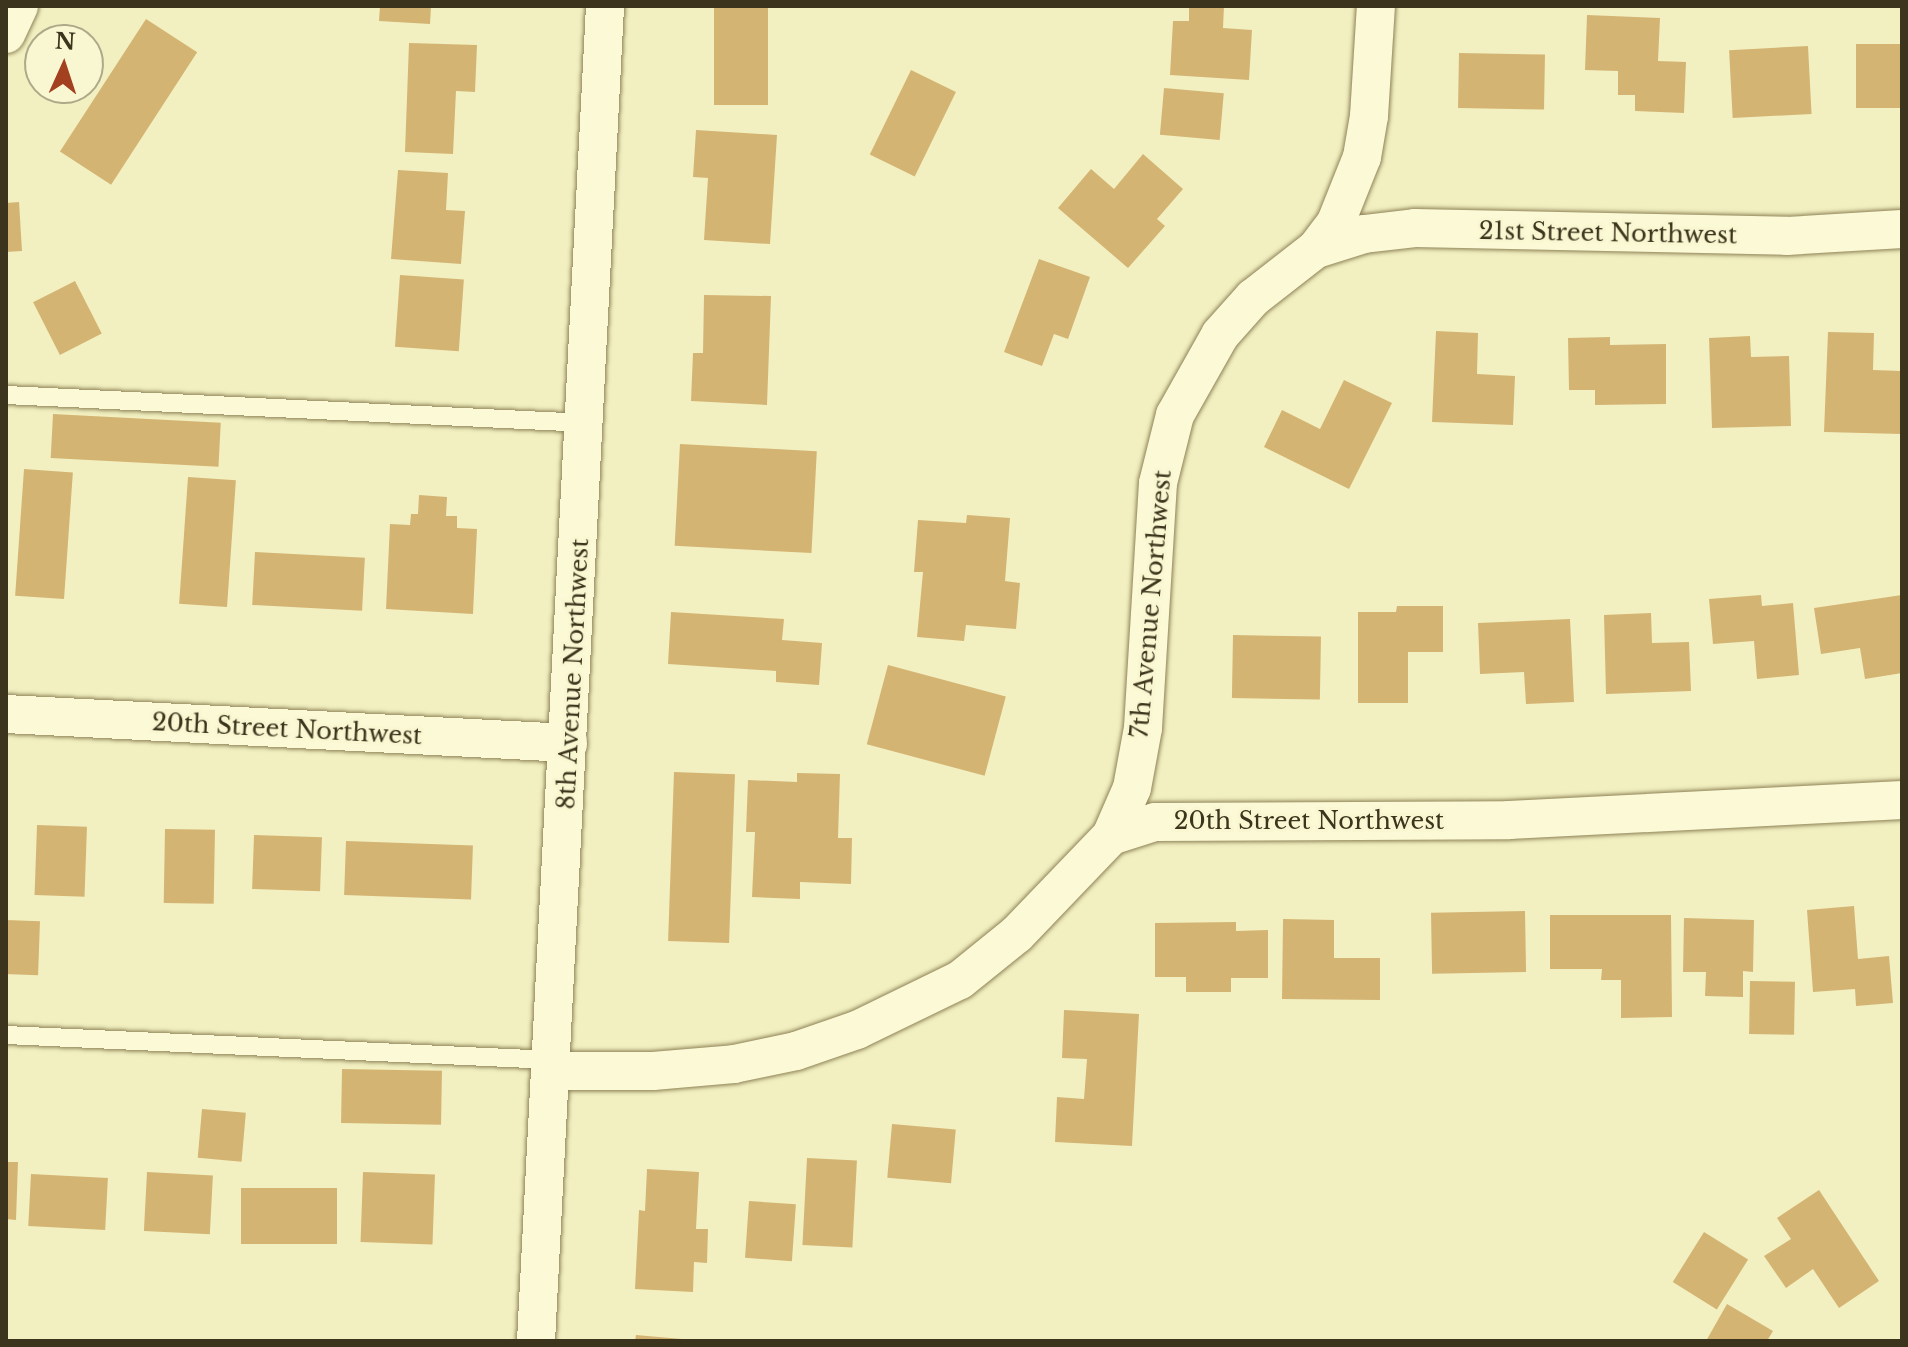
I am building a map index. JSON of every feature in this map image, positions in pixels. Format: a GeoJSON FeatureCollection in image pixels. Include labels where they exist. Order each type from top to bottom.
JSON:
{"type":"FeatureCollection","features":[{"type":"Feature","properties":{"kind":"street"},"geometry":{"type":"LineString","coordinates":[[6,34],[19,6]]}},
{"type":"Feature","properties":{"kind":"street","name":"8th Avenue Northwest"},"geometry":{"type":"LineString","coordinates":[[536,1341],[587,423],[605,6]]}},
{"type":"Feature","properties":{"kind":"street","name":"7th Avenue Northwest"},"geometry":{"type":"LineString","coordinates":[[1111,836],[1132,788],[1143,728],[1158,483],[1175,415],[1220,335],[1253,298],[1316,249],[1336,222],[1362,157],[1376,6]]}},
{"type":"Feature","properties":{"kind":"street","name":"21st Street Northwest"},"geometry":{"type":"LineString","coordinates":[[1316,249],[1364,234],[1415,228],[1771,236],[1902,229]]}},
{"type":"Feature","properties":{"kind":"street","name":"20th Street Northwest"},"geometry":{"type":"LineString","coordinates":[[6,714],[568,743]]}},
{"type":"Feature","properties":{"kind":"street","name":"20th Street Northwest"},"geometry":{"type":"LineString","coordinates":[[552,1066],[653,1071],[734,1064],[796,1051],[857,1030],[960,980],[1017,934],[1111,836],[1155,822],[1203,818],[1351,823],[1509,820],[1902,800]]}},
{"type":"Feature","properties":{"kind":"lane"},"geometry":{"type":"LineString","coordinates":[[6,395],[587,423]]}},
{"type":"Feature","properties":{"kind":"lane"},"geometry":{"type":"LineString","coordinates":[[6,1035],[552,1066]]}},
{"type":"Feature","properties":{"kind":"building"},"geometry":{"type":"Polygon","coordinates":[[[380,6],[431,6],[430,24],[379,21],[380,6]]]}},
{"type":"Feature","properties":{"kind":"building"},"geometry":{"type":"Polygon","coordinates":[[[714,6],[768,6],[768,105],[714,105],[714,6]]]}},
{"type":"Feature","properties":{"kind":"building"},"geometry":{"type":"Polygon","coordinates":[[[1189,6],[1224,6],[1223,28],[1252,30],[1249,80],[1170,75],[1173,21],[1189,21],[1189,6]]]}},
{"type":"Feature","properties":{"kind":"building"},"geometry":{"type":"Polygon","coordinates":[[[1587,15],[1660,18],[1658,61],[1686,62],[1684,113],[1635,111],[1635,95],[1618,95],[1618,71],[1585,70],[1587,15]]]}},
{"type":"Feature","properties":{"kind":"building"},"geometry":{"type":"Polygon","coordinates":[[[146,19],[197,52],[111,185],[60,152],[91,104],[104,104],[104,84],[146,19]]]}},
{"type":"Feature","properties":{"kind":"building"},"geometry":{"type":"Polygon","coordinates":[[[409,43],[477,45],[475,92],[456,91],[453,154],[405,152],[409,43]]]}},
{"type":"Feature","properties":{"kind":"building"},"geometry":{"type":"Polygon","coordinates":[[[1856,44],[1902,44],[1902,108],[1856,108],[1856,44]]]}},
{"type":"Feature","properties":{"kind":"building"},"geometry":{"type":"Polygon","coordinates":[[[1808,46],[1812,114],[1733,118],[1729,50],[1808,46]]]}},
{"type":"Feature","properties":{"kind":"building"},"geometry":{"type":"Polygon","coordinates":[[[1459,53],[1545,55],[1544,109],[1458,108],[1459,53]]]}},
{"type":"Feature","properties":{"kind":"building"},"geometry":{"type":"Polygon","coordinates":[[[911,70],[956,92],[915,176],[870,154],[911,70]]]}},
{"type":"Feature","properties":{"kind":"building"},"geometry":{"type":"Polygon","coordinates":[[[1164,88],[1224,93],[1220,140],[1160,135],[1164,88]]]}},
{"type":"Feature","properties":{"kind":"building"},"geometry":{"type":"Polygon","coordinates":[[[696,130],[777,135],[770,244],[704,240],[708,178],[693,177],[696,130]]]}},
{"type":"Feature","properties":{"kind":"building"},"geometry":{"type":"Polygon","coordinates":[[[1143,154],[1183,189],[1157,219],[1165,226],[1128,268],[1058,208],[1091,169],[1114,189],[1143,154]]]}},
{"type":"Feature","properties":{"kind":"building"},"geometry":{"type":"Polygon","coordinates":[[[398,170],[448,173],[446,210],[465,211],[461,264],[391,259],[398,170]]]}},
{"type":"Feature","properties":{"kind":"building"},"geometry":{"type":"Polygon","coordinates":[[[19,202],[22,251],[6,252],[6,203],[19,202]]]}},
{"type":"Feature","properties":{"kind":"building"},"geometry":{"type":"Polygon","coordinates":[[[1039,259],[1090,277],[1068,339],[1054,334],[1042,366],[1004,352],[1039,259]]]}},
{"type":"Feature","properties":{"kind":"building"},"geometry":{"type":"Polygon","coordinates":[[[400,275],[464,279],[459,351],[395,347],[400,275]]]}},
{"type":"Feature","properties":{"kind":"building"},"geometry":{"type":"Polygon","coordinates":[[[75,281],[102,334],[60,355],[33,302],[75,281]]]}},
{"type":"Feature","properties":{"kind":"building"},"geometry":{"type":"Polygon","coordinates":[[[704,295],[771,296],[767,405],[691,401],[693,353],[703,353],[704,295]]]}},
{"type":"Feature","properties":{"kind":"building"},"geometry":{"type":"Polygon","coordinates":[[[1436,331],[1478,333],[1477,374],[1515,376],[1513,425],[1432,422],[1436,331]]]}},
{"type":"Feature","properties":{"kind":"building"},"geometry":{"type":"Polygon","coordinates":[[[1828,332],[1874,333],[1873,370],[1902,371],[1902,434],[1824,432],[1828,332]]]}},
{"type":"Feature","properties":{"kind":"building"},"geometry":{"type":"Polygon","coordinates":[[[1750,336],[1751,357],[1789,356],[1791,426],[1712,428],[1709,338],[1750,336]]]}},
{"type":"Feature","properties":{"kind":"building"},"geometry":{"type":"Polygon","coordinates":[[[1610,337],[1610,345],[1666,344],[1666,404],[1595,405],[1595,390],[1569,390],[1568,338],[1610,337]]]}},
{"type":"Feature","properties":{"kind":"building"},"geometry":{"type":"Polygon","coordinates":[[[1344,380],[1392,403],[1349,489],[1264,447],[1282,410],[1320,429],[1344,380]]]}},
{"type":"Feature","properties":{"kind":"building"},"geometry":{"type":"Polygon","coordinates":[[[53,414],[221,423],[218,467],[51,458],[53,414]]]}},
{"type":"Feature","properties":{"kind":"building"},"geometry":{"type":"Polygon","coordinates":[[[680,444],[817,451],[811,553],[675,546],[680,444]]]}},
{"type":"Feature","properties":{"kind":"building"},"geometry":{"type":"Polygon","coordinates":[[[24,469],[73,472],[64,599],[15,596],[24,469]]]}},
{"type":"Feature","properties":{"kind":"building"},"geometry":{"type":"Polygon","coordinates":[[[188,477],[236,480],[227,607],[179,604],[188,477]]]}},
{"type":"Feature","properties":{"kind":"building"},"geometry":{"type":"Polygon","coordinates":[[[419,495],[447,497],[446,516],[457,516],[457,528],[477,529],[473,614],[386,609],[390,524],[410,525],[411,514],[418,514],[419,495]]]}},
{"type":"Feature","properties":{"kind":"building"},"geometry":{"type":"Polygon","coordinates":[[[967,515],[1010,518],[1005,581],[1020,583],[1016,629],[966,625],[964,641],[917,637],[923,572],[914,572],[918,520],[966,523],[967,515]]]}},
{"type":"Feature","properties":{"kind":"building"},"geometry":{"type":"Polygon","coordinates":[[[255,552],[365,558],[362,611],[252,605],[255,552]]]}},
{"type":"Feature","properties":{"kind":"building"},"geometry":{"type":"Polygon","coordinates":[[[1761,595],[1762,606],[1793,603],[1799,675],[1757,679],[1754,641],[1713,644],[1709,599],[1761,595]]]}},
{"type":"Feature","properties":{"kind":"building"},"geometry":{"type":"Polygon","coordinates":[[[1902,595],[1902,673],[1865,679],[1860,648],[1821,654],[1814,608],[1902,595]]]}},
{"type":"Feature","properties":{"kind":"building"},"geometry":{"type":"Polygon","coordinates":[[[1397,606],[1443,606],[1443,652],[1408,652],[1408,703],[1358,703],[1358,612],[1396,612],[1397,606]]]}},
{"type":"Feature","properties":{"kind":"building"},"geometry":{"type":"Polygon","coordinates":[[[671,612],[784,619],[782,640],[822,643],[819,685],[776,682],[776,671],[668,664],[671,612]]]}},
{"type":"Feature","properties":{"kind":"building"},"geometry":{"type":"Polygon","coordinates":[[[1651,613],[1652,643],[1689,642],[1691,691],[1606,694],[1604,615],[1651,613]]]}},
{"type":"Feature","properties":{"kind":"building"},"geometry":{"type":"Polygon","coordinates":[[[1570,619],[1574,702],[1526,704],[1524,672],[1480,674],[1478,623],[1570,619]]]}},
{"type":"Feature","properties":{"kind":"building"},"geometry":{"type":"Polygon","coordinates":[[[1233,635],[1321,637],[1320,700],[1232,698],[1233,635]]]}},
{"type":"Feature","properties":{"kind":"building"},"geometry":{"type":"Polygon","coordinates":[[[888,665],[1006,697],[985,776],[867,744],[888,665]]]}},
{"type":"Feature","properties":{"kind":"building"},"geometry":{"type":"Polygon","coordinates":[[[674,772],[735,774],[729,943],[668,941],[674,772]]]}},
{"type":"Feature","properties":{"kind":"building"},"geometry":{"type":"Polygon","coordinates":[[[797,773],[840,774],[838,838],[852,838],[851,884],[800,882],[800,899],[752,897],[755,832],[746,832],[748,780],[797,782],[797,773]]]}},
{"type":"Feature","properties":{"kind":"building"},"geometry":{"type":"Polygon","coordinates":[[[37,825],[87,827],[85,897],[35,895],[37,825]]]}},
{"type":"Feature","properties":{"kind":"building"},"geometry":{"type":"Polygon","coordinates":[[[165,829],[215,830],[214,904],[164,903],[165,829]]]}},
{"type":"Feature","properties":{"kind":"building"},"geometry":{"type":"Polygon","coordinates":[[[254,835],[322,837],[320,891],[252,889],[254,835]]]}},
{"type":"Feature","properties":{"kind":"building"},"geometry":{"type":"Polygon","coordinates":[[[346,841],[473,845],[471,899],[344,895],[346,841]]]}},
{"type":"Feature","properties":{"kind":"building"},"geometry":{"type":"Polygon","coordinates":[[[1854,906],[1858,959],[1889,956],[1893,1003],[1856,1006],[1855,989],[1813,992],[1807,910],[1854,906]]]}},
{"type":"Feature","properties":{"kind":"building"},"geometry":{"type":"Polygon","coordinates":[[[1525,911],[1526,972],[1432,974],[1431,913],[1525,911]]]}},
{"type":"Feature","properties":{"kind":"building"},"geometry":{"type":"Polygon","coordinates":[[[1550,915],[1671,915],[1672,1017],[1621,1018],[1621,980],[1601,980],[1602,969],[1550,969],[1550,915]]]}},
{"type":"Feature","properties":{"kind":"building"},"geometry":{"type":"Polygon","coordinates":[[[1684,918],[1754,920],[1753,972],[1743,971],[1743,997],[1705,996],[1706,972],[1683,972],[1684,918]]]}},
{"type":"Feature","properties":{"kind":"building"},"geometry":{"type":"Polygon","coordinates":[[[1283,919],[1334,920],[1334,958],[1380,958],[1380,1000],[1282,999],[1283,919]]]}},
{"type":"Feature","properties":{"kind":"building"},"geometry":{"type":"Polygon","coordinates":[[[6,920],[40,921],[38,975],[6,974],[6,920]]]}},
{"type":"Feature","properties":{"kind":"building"},"geometry":{"type":"Polygon","coordinates":[[[1236,922],[1236,931],[1268,930],[1268,978],[1231,978],[1231,992],[1186,992],[1186,977],[1155,977],[1155,923],[1236,922]]]}},
{"type":"Feature","properties":{"kind":"building"},"geometry":{"type":"Polygon","coordinates":[[[1750,981],[1795,982],[1794,1035],[1749,1034],[1750,981]]]}},
{"type":"Feature","properties":{"kind":"building"},"geometry":{"type":"Polygon","coordinates":[[[1064,1010],[1139,1014],[1132,1146],[1055,1142],[1057,1097],[1084,1099],[1087,1059],[1062,1058],[1064,1010]]]}},
{"type":"Feature","properties":{"kind":"building"},"geometry":{"type":"Polygon","coordinates":[[[342,1069],[442,1071],[441,1125],[341,1123],[342,1069]]]}},
{"type":"Feature","properties":{"kind":"building"},"geometry":{"type":"Polygon","coordinates":[[[202,1109],[246,1113],[242,1162],[198,1158],[202,1109]]]}},
{"type":"Feature","properties":{"kind":"building"},"geometry":{"type":"Polygon","coordinates":[[[892,1124],[956,1130],[951,1183],[887,1178],[892,1124]]]}},
{"type":"Feature","properties":{"kind":"building"},"geometry":{"type":"Polygon","coordinates":[[[807,1158],[857,1161],[852,1247],[802,1245],[807,1158]]]}},
{"type":"Feature","properties":{"kind":"building"},"geometry":{"type":"Polygon","coordinates":[[[6,1162],[18,1162],[16,1220],[6,1219],[6,1162]]]}},
{"type":"Feature","properties":{"kind":"building"},"geometry":{"type":"Polygon","coordinates":[[[647,1169],[699,1172],[696,1229],[708,1229],[707,1263],[694,1262],[693,1292],[635,1289],[639,1210],[645,1211],[647,1169]]]}},
{"type":"Feature","properties":{"kind":"building"},"geometry":{"type":"Polygon","coordinates":[[[147,1172],[213,1175],[210,1234],[144,1231],[147,1172]]]}},
{"type":"Feature","properties":{"kind":"building"},"geometry":{"type":"Polygon","coordinates":[[[363,1172],[435,1175],[433,1244],[361,1242],[363,1172]]]}},
{"type":"Feature","properties":{"kind":"building"},"geometry":{"type":"Polygon","coordinates":[[[31,1174],[108,1178],[105,1230],[28,1226],[31,1174]]]}},
{"type":"Feature","properties":{"kind":"building"},"geometry":{"type":"Polygon","coordinates":[[[241,1188],[337,1188],[337,1244],[241,1244],[241,1188]]]}},
{"type":"Feature","properties":{"kind":"building"},"geometry":{"type":"Polygon","coordinates":[[[1819,1190],[1879,1281],[1839,1308],[1813,1269],[1786,1288],[1764,1256],[1791,1239],[1777,1218],[1819,1190]]]}},
{"type":"Feature","properties":{"kind":"building"},"geometry":{"type":"Polygon","coordinates":[[[749,1201],[796,1204],[792,1261],[745,1258],[749,1201]]]}},
{"type":"Feature","properties":{"kind":"building"},"geometry":{"type":"Polygon","coordinates":[[[1704,1232],[1748,1260],[1717,1310],[1673,1282],[1704,1232]]]}},
{"type":"Feature","properties":{"kind":"building"},"geometry":{"type":"Polygon","coordinates":[[[1727,1304],[1773,1331],[1767,1341],[1706,1341],[1727,1304]]]}},
{"type":"Feature","properties":{"kind":"building"},"geometry":{"type":"Polygon","coordinates":[[[636,1335],[682,1339],[682,1341],[635,1341],[636,1335]]]}}]}
